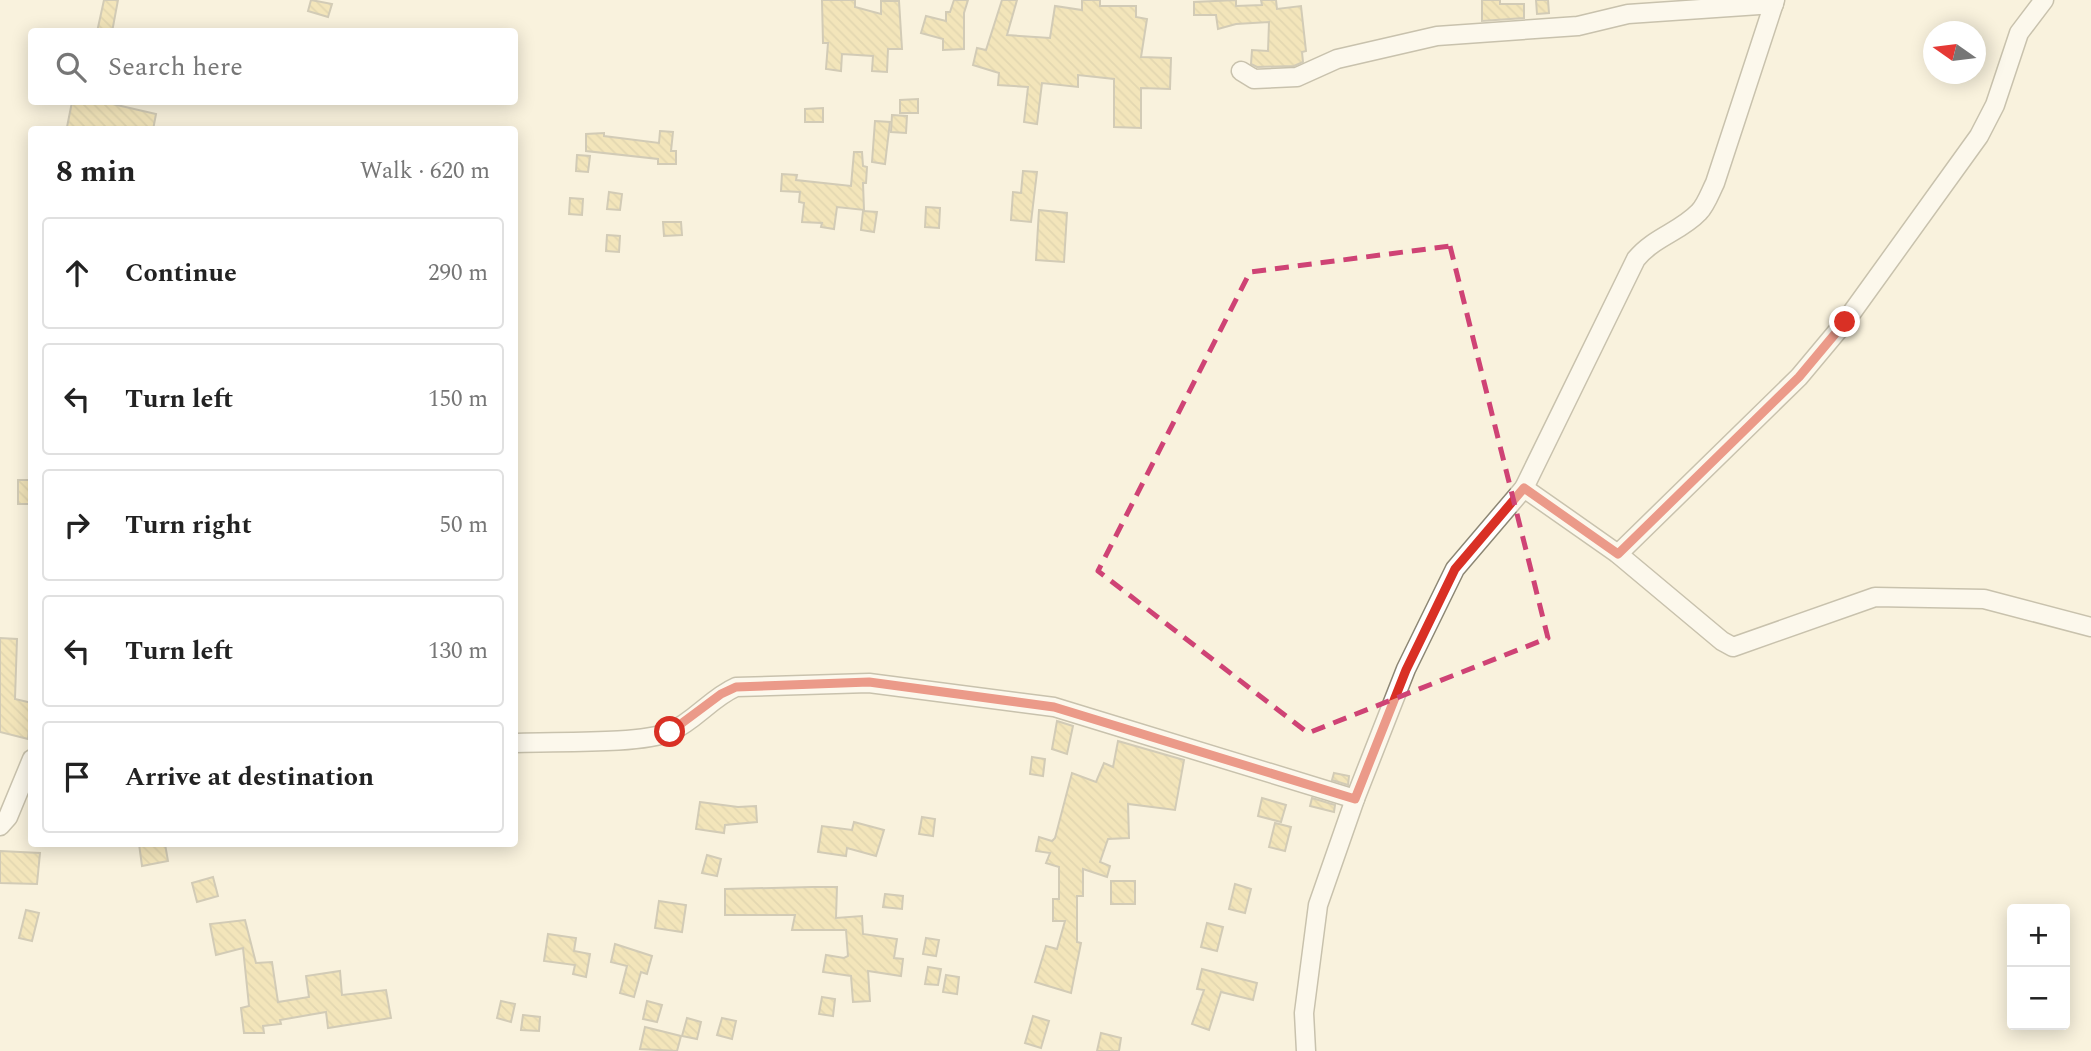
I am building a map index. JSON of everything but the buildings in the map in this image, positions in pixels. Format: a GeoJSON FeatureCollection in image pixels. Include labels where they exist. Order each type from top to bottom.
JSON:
{"type":"FeatureCollection","features":[{"type":"Feature","properties":{"kind":"street"},"geometry":{"type":"LineString","coordinates":[[1618,554],[1799,377],[1845,322],[1979,136],[1995,105],[2019,33],[2044,0]]}},
{"type":"Feature","properties":{"kind":"street"},"geometry":{"type":"LineString","coordinates":[[1241,71],[1254,79],[1297,77],[1337,59],[1437,36],[1578,26],[1628,14],[1775,2],[1715,183],[1701,210],[1684,225],[1649,243],[1636,258],[1524,488],[1455,569],[1406,670],[1355,799],[1318,905],[1304,1013],[1306,1051]]}},
{"type":"Feature","properties":{"kind":"street"},"geometry":{"type":"LineString","coordinates":[[1524,488],[1618,554],[1721,641],[1733,647],[1875,597],[1984,599],[2091,627]]}},
{"type":"Feature","properties":{"kind":"street"},"geometry":{"type":"LineString","coordinates":[[518,743],[651,738],[681,726],[721,694],[736,687],[869,682],[1054,707],[1355,799]]}},
{"type":"Feature","properties":{"kind":"street"},"geometry":{"type":"LineString","coordinates":[[0,826],[12,808],[28,769]]}},
{"type":"Feature","properties":{"kind":"highlighted area"},"geometry":{"type":"Polygon","coordinates":[[[1450,246],[1548,638],[1308,733],[1098,571],[1250,272],[1450,246]]]}},
{"type":"Feature","properties":{"kind":"route"},"geometry":{"type":"LineString","coordinates":[[670,732],[721,694],[736,687],[869,682],[1054,707],[1355,799],[1406,670],[1455,569],[1524,488],[1618,554],[1799,377],[1845,322]]}}]}
